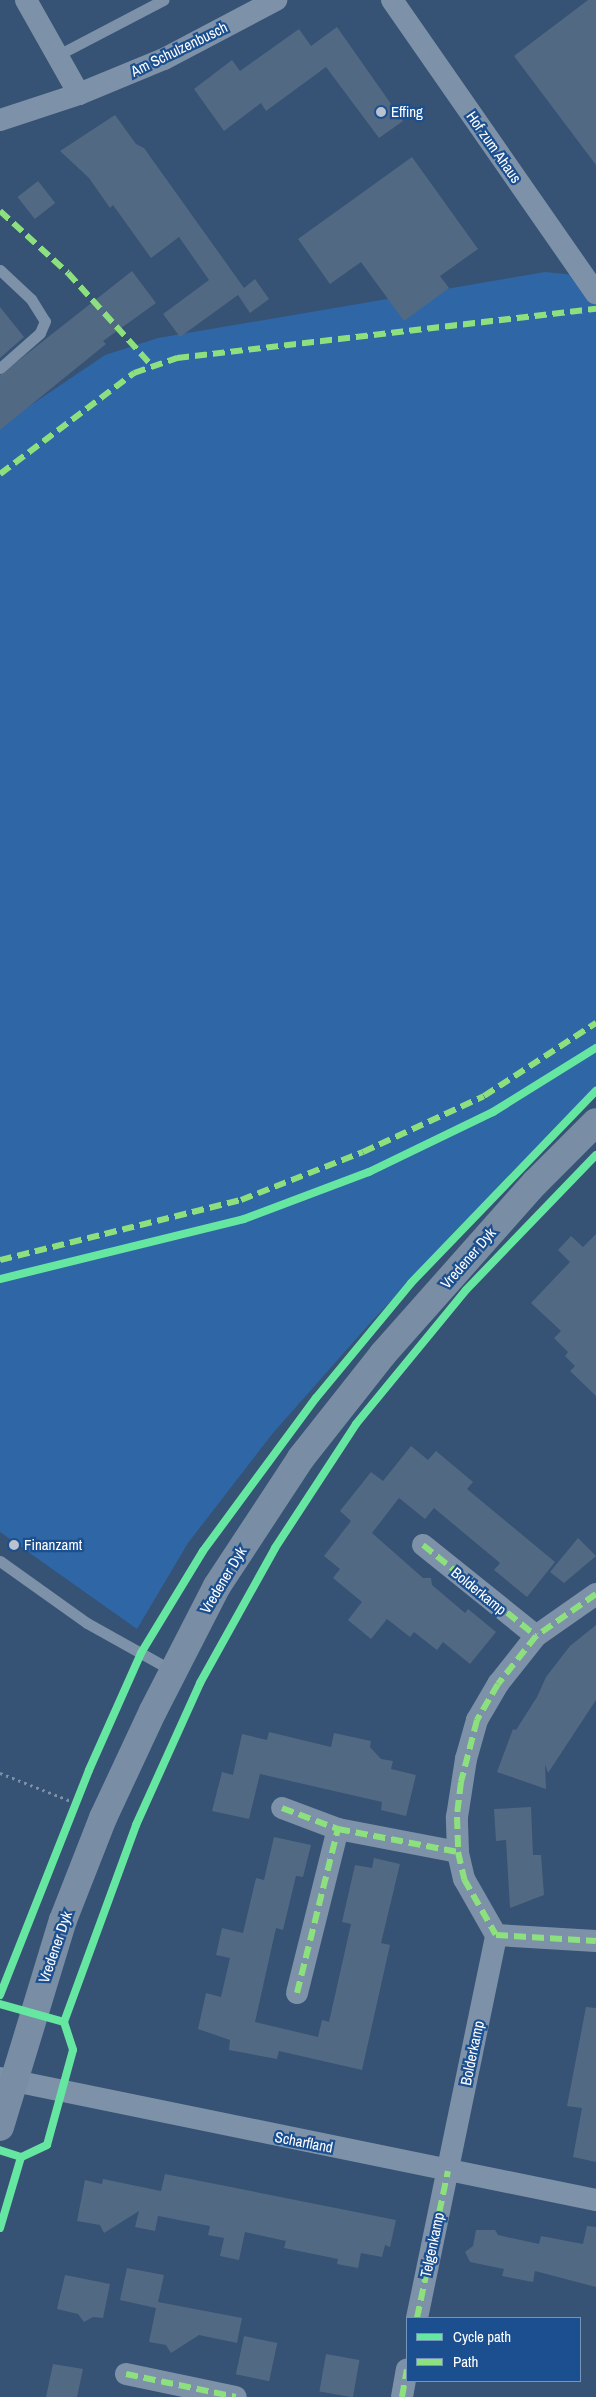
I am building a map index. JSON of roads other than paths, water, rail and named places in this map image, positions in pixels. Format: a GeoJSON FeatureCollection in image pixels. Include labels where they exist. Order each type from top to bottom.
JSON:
{"type":"FeatureCollection","features":[{"type":"Feature","properties":{"kind":"main road","name":"Vredener Dyk"},"geometry":{"type":"LineString","coordinates":[[0,2127],[6,2081],[63,1920],[97,1835],[173,1671],[217,1586],[307,1450],[382,1354],[535,1182],[596,1122]]}},
{"type":"Feature","properties":{"kind":"street"},"geometry":{"type":"LineString","coordinates":[[26,0],[79,94]]}},
{"type":"Feature","properties":{"kind":"street","name":"Am Schulzenbusch"},"geometry":{"type":"LineString","coordinates":[[0,120],[79,94],[164,59],[276,0]]}},
{"type":"Feature","properties":{"kind":"street","name":"Hof zum Ahaus"},"geometry":{"type":"LineString","coordinates":[[392,0],[596,294]]}},
{"type":"Feature","properties":{"kind":"street","name":"Bolderkamp"},"geometry":{"type":"LineString","coordinates":[[423,1545],[536,1636]]}},
{"type":"Feature","properties":{"kind":"street"},"geometry":{"type":"LineString","coordinates":[[596,1594],[536,1636],[498,1684],[477,1720],[461,1782],[458,1852],[464,1879],[496,1936],[596,1941]]}},
{"type":"Feature","properties":{"kind":"street"},"geometry":{"type":"LineString","coordinates":[[282,1808],[338,1829],[458,1852]]}},
{"type":"Feature","properties":{"kind":"street"},"geometry":{"type":"LineString","coordinates":[[297,1993],[338,1829]]}},
{"type":"Feature","properties":{"kind":"street","name":"Bolderkamp"},"geometry":{"type":"LineString","coordinates":[[448,2171],[496,1936]]}},
{"type":"Feature","properties":{"kind":"street","name":"Scharfland"},"geometry":{"type":"LineString","coordinates":[[6,2081],[596,2200]]}},
{"type":"Feature","properties":{"kind":"street","name":"Telgenkamp"},"geometry":{"type":"LineString","coordinates":[[417,2317],[448,2171]]}},
{"type":"Feature","properties":{"kind":"street"},"geometry":{"type":"LineString","coordinates":[[126,2374],[236,2397]]}},
{"type":"Feature","properties":{"kind":"street"},"geometry":{"type":"LineString","coordinates":[[402,2397],[406,2375]]}},
{"type":"Feature","properties":{"kind":"lane"},"geometry":{"type":"LineString","coordinates":[[58,55],[163,0]]}},
{"type":"Feature","properties":{"kind":"lane"},"geometry":{"type":"LineString","coordinates":[[0,270],[31,299],[45,321],[40,333],[0,368]]}},
{"type":"Feature","properties":{"kind":"lane"},"geometry":{"type":"LineString","coordinates":[[0,1561],[87,1623],[173,1671]]}},
{"type":"Feature","properties":{"kind":"place","name":"Effing"},"geometry":{"type":"Point","coordinates":[381,112]}},
{"type":"Feature","properties":{"kind":"place","name":"Finanzamt"},"geometry":{"type":"Point","coordinates":[14,1545]}}]}
